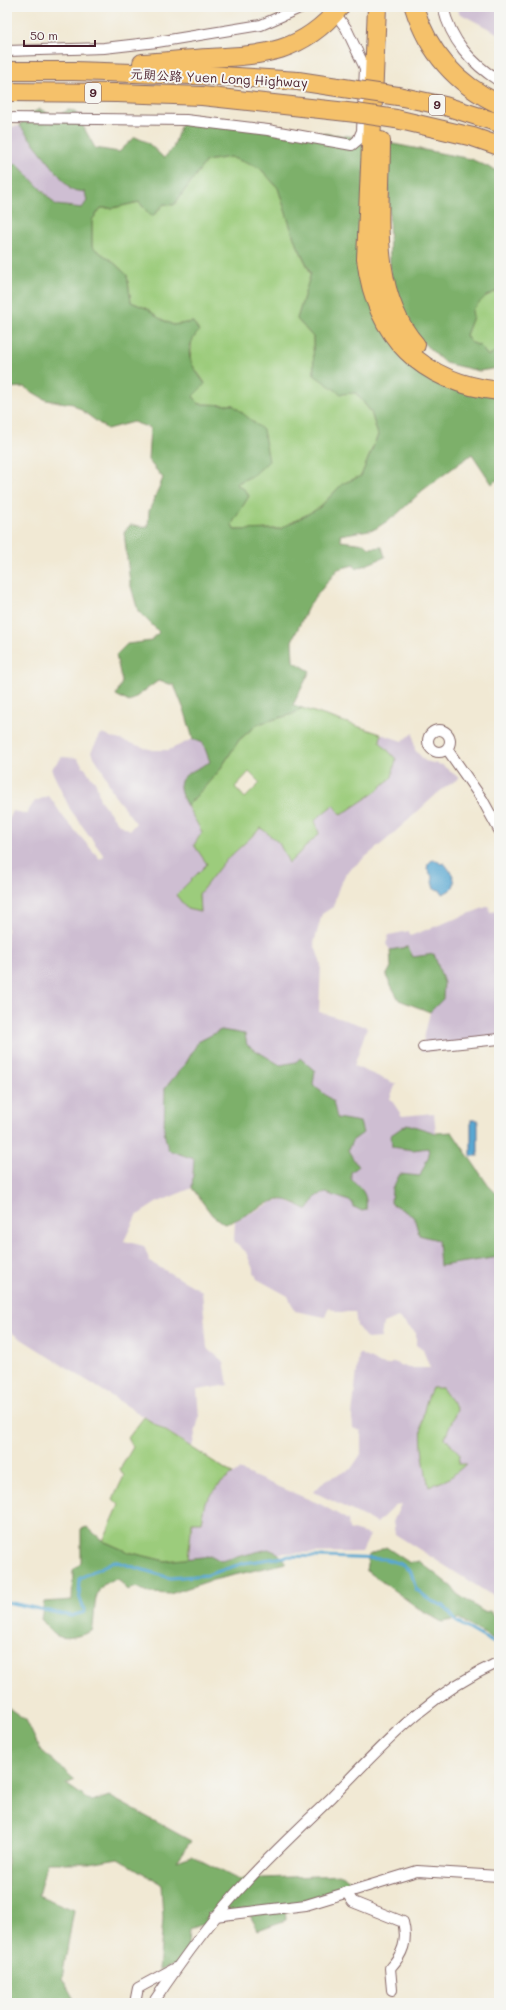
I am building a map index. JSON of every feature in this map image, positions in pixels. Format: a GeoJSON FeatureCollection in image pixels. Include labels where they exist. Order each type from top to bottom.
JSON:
{"type":"FeatureCollection","features":[{"type":"Feature","properties":{"kind":"highway"},"geometry":{"type":"LineString","coordinates":[[377,7],[366,259],[369,282],[375,304],[399,343],[415,359],[434,372],[455,382],[477,388],[499,391]]}},
{"type":"Feature","properties":{"kind":"highway"},"geometry":{"type":"LineString","coordinates":[[387,7],[383,64],[380,240],[384,275],[389,295],[397,316],[408,335],[431,358],[458,373],[486,380],[499,380]]}},
{"type":"Feature","properties":{"kind":"highway"},"geometry":{"type":"LineString","coordinates":[[414,7],[427,40],[452,73],[482,96],[499,104]]}},
{"type":"Feature","properties":{"kind":"highway"},"geometry":{"type":"LineString","coordinates":[[74,71],[122,64],[239,58],[265,54],[302,40],[317,30],[335,11]]}},
{"type":"Feature","properties":{"kind":"highway","name":"元朗公路 Yuen Long Highway"},"geometry":{"type":"LineString","coordinates":[[7,71],[74,71],[224,76],[298,81],[398,96],[476,116],[499,124]]}},
{"type":"Feature","properties":{"kind":"highway","name":"元朗公路 Yuen Long Highway"},"geometry":{"type":"LineString","coordinates":[[7,92],[194,96],[242,99],[396,119],[440,131],[473,137],[499,146]]}},
{"type":"Feature","properties":{"kind":"highway"},"geometry":{"type":"LineString","coordinates":[[440,131],[499,158]]}},
{"type":"Feature","properties":{"kind":"street"},"geometry":{"type":"LineString","coordinates":[[7,51],[104,48],[156,42],[261,25],[302,7]]}},
{"type":"Feature","properties":{"kind":"street"},"geometry":{"type":"LineString","coordinates":[[443,7],[454,38],[479,68],[499,81]]}},
{"type":"Feature","properties":{"kind":"street"},"geometry":{"type":"LineString","coordinates":[[7,118],[186,120],[268,130],[352,145],[361,135],[365,68],[346,28],[335,11]]}},
{"type":"Feature","properties":{"kind":"street"},"geometry":{"type":"LineString","coordinates":[[447,749],[482,800],[499,830]]}},
{"type":"Feature","properties":{"kind":"street"},"geometry":{"type":"LineString","coordinates":[[423,1047],[499,1040]]}},
{"type":"Feature","properties":{"kind":"street"},"geometry":{"type":"LineString","coordinates":[[153,2003],[177,1968],[246,1882],[394,1733],[439,1695],[473,1674],[499,1662]]}},
{"type":"Feature","properties":{"kind":"street"},"geometry":{"type":"LineString","coordinates":[[135,2003],[138,1988],[177,1967],[200,1931],[214,1916],[306,1905],[417,1871],[499,1876]]}},
{"type":"Feature","properties":{"kind":"street"},"geometry":{"type":"LineString","coordinates":[[346,1892],[353,1902],[404,1922],[406,1935],[399,1958],[390,1968],[392,1990]]}},
{"type":"Feature","properties":{"kind":"shaded area"},"geometry":{"type":"Polygon","coordinates":[[[458,7],[499,7],[499,34],[459,13],[458,7]]]}},
{"type":"Feature","properties":{"kind":"shaded area"},"geometry":{"type":"Polygon","coordinates":[[[20,126],[71,190],[85,192],[87,201],[82,208],[56,205],[17,164],[7,175],[7,127],[20,126]]]}},
{"type":"Feature","properties":{"kind":"shaded area"},"geometry":{"type":"Polygon","coordinates":[[[413,733],[415,750],[425,761],[442,765],[459,778],[439,792],[385,841],[346,873],[338,890],[333,907],[322,914],[314,943],[321,964],[319,1012],[367,1027],[354,1066],[396,1084],[390,1098],[402,1116],[434,1113],[436,1133],[407,1124],[413,1150],[428,1148],[429,1155],[420,1176],[391,1203],[414,1217],[419,1235],[438,1240],[440,1266],[499,1257],[499,1598],[488,1593],[395,1534],[393,1522],[401,1504],[395,1505],[377,1523],[314,1492],[325,1480],[351,1469],[361,1454],[361,1431],[353,1428],[352,1415],[359,1353],[381,1364],[388,1365],[394,1362],[408,1368],[430,1368],[423,1350],[416,1345],[416,1333],[398,1317],[383,1323],[381,1338],[367,1339],[357,1326],[355,1312],[338,1312],[329,1307],[325,1317],[295,1311],[288,1296],[257,1279],[246,1252],[234,1241],[235,1221],[273,1202],[285,1200],[308,1210],[316,1196],[326,1193],[352,1202],[363,1190],[350,1179],[351,1172],[358,1166],[348,1150],[352,1141],[363,1133],[337,1118],[333,1101],[313,1085],[300,1058],[296,1062],[280,1065],[247,1045],[198,1042],[186,1063],[165,1088],[194,1159],[192,1188],[156,1203],[136,1216],[124,1241],[144,1246],[150,1262],[202,1291],[207,1348],[224,1362],[228,1385],[197,1390],[199,1417],[192,1447],[7,1330],[7,823],[13,811],[26,814],[35,801],[49,796],[64,818],[100,859],[104,856],[70,809],[51,769],[62,757],[77,758],[96,783],[100,800],[119,824],[130,830],[136,823],[114,795],[102,769],[91,752],[101,734],[152,750],[169,750],[193,739],[203,742],[210,763],[192,772],[181,781],[181,796],[202,832],[194,845],[207,864],[176,895],[200,912],[199,894],[223,863],[262,828],[279,843],[289,863],[319,834],[315,820],[333,805],[341,815],[374,793],[392,777],[395,759],[380,742],[381,734],[402,741],[413,733]],[[442,1388],[429,1487],[465,1464],[458,1465],[445,1438],[457,1409],[442,1388]]]}},
{"type":"Feature","properties":{"kind":"shaded area"},"geometry":{"type":"Polygon","coordinates":[[[489,906],[490,912],[499,911],[499,1043],[421,1052],[430,1012],[443,999],[444,983],[434,954],[413,957],[408,947],[390,950],[386,944],[389,935],[409,931],[410,936],[489,906]]]}},
{"type":"Feature","properties":{"kind":"shaded area"},"geometry":{"type":"Polygon","coordinates":[[[239,1470],[320,1504],[348,1520],[349,1529],[370,1535],[362,1552],[278,1553],[268,1549],[221,1561],[212,1556],[188,1559],[192,1522],[201,1521],[205,1502],[221,1483],[239,1470]]]}},
{"type":"Feature","properties":{"kind":"green space"},"geometry":{"type":"Polygon","coordinates":[[[40,109],[55,117],[68,110],[75,111],[95,148],[119,152],[135,137],[147,142],[164,158],[173,148],[182,121],[245,125],[366,138],[362,225],[421,371],[499,390],[499,483],[496,480],[492,484],[472,454],[423,490],[395,516],[375,529],[340,535],[341,541],[365,544],[369,548],[382,547],[385,557],[356,569],[354,565],[338,569],[309,605],[292,641],[293,661],[310,671],[293,705],[302,708],[293,714],[258,724],[239,740],[219,771],[187,806],[182,796],[180,783],[188,774],[210,762],[203,743],[193,739],[185,712],[174,685],[158,681],[129,702],[116,695],[122,682],[116,655],[127,644],[151,641],[159,632],[138,611],[130,583],[124,532],[130,525],[148,527],[149,511],[163,478],[148,460],[150,428],[133,422],[107,429],[73,404],[46,400],[24,387],[7,388],[7,175],[11,164],[17,164],[56,205],[82,208],[87,201],[85,192],[71,190],[20,126],[23,117],[40,109]],[[230,157],[206,161],[174,205],[164,204],[152,217],[139,202],[113,208],[101,208],[92,220],[92,247],[112,261],[127,275],[131,302],[148,309],[159,318],[173,325],[193,322],[199,331],[190,345],[189,352],[192,364],[205,384],[193,396],[199,404],[233,405],[263,430],[269,461],[255,474],[236,484],[244,489],[249,496],[232,524],[234,530],[280,529],[319,508],[342,484],[361,476],[378,435],[371,412],[356,393],[341,394],[314,375],[313,337],[297,319],[311,273],[294,238],[278,188],[260,168],[230,157]]]}},
{"type":"Feature","properties":{"kind":"green space"},"geometry":{"type":"Polygon","coordinates":[[[388,143],[471,159],[499,172],[499,290],[486,296],[472,310],[473,317],[466,335],[470,342],[480,346],[488,356],[496,351],[499,343],[499,368],[479,371],[445,363],[419,339],[398,308],[390,269],[388,143]]]}},
{"type":"Feature","properties":{"kind":"green space"},"geometry":{"type":"Polygon","coordinates":[[[230,157],[260,168],[278,188],[294,238],[311,274],[297,319],[313,337],[314,375],[356,393],[371,412],[378,435],[361,476],[342,484],[319,508],[280,529],[234,530],[231,524],[249,496],[244,489],[236,484],[255,474],[233,405],[199,404],[193,396],[205,383],[190,362],[193,322],[173,325],[159,318],[148,309],[131,302],[127,275],[112,261],[92,247],[92,220],[101,208],[113,208],[139,202],[152,217],[164,204],[174,205],[206,161],[230,157]]]}},
{"type":"Feature","properties":{"kind":"green space"},"geometry":{"type":"Polygon","coordinates":[[[499,290],[499,343],[496,351],[488,356],[480,346],[470,342],[466,335],[473,317],[472,310],[486,296],[499,290]]]}},
{"type":"Feature","properties":{"kind":"green space"},"geometry":{"type":"Polygon","coordinates":[[[302,708],[381,734],[380,742],[396,759],[392,777],[374,793],[341,815],[333,805],[315,820],[319,834],[289,863],[279,843],[261,828],[223,863],[199,894],[200,912],[187,909],[176,895],[207,864],[194,845],[202,832],[187,806],[219,771],[239,740],[258,724],[293,714],[302,708]],[[249,772],[235,787],[245,798],[260,783],[249,772]]]}},
{"type":"Feature","properties":{"kind":"green space"},"geometry":{"type":"Polygon","coordinates":[[[408,947],[413,957],[434,954],[444,983],[443,999],[430,1012],[399,1000],[386,976],[391,967],[390,950],[408,947]]]}},
{"type":"Feature","properties":{"kind":"green space"},"geometry":{"type":"Polygon","coordinates":[[[221,1030],[245,1034],[247,1045],[280,1065],[296,1062],[300,1058],[315,1071],[313,1085],[333,1101],[337,1118],[360,1122],[363,1133],[352,1141],[348,1150],[358,1167],[351,1172],[351,1179],[365,1196],[366,1210],[362,1211],[354,1207],[352,1202],[326,1193],[316,1196],[308,1210],[285,1200],[278,1200],[270,1202],[232,1222],[224,1224],[212,1215],[192,1188],[194,1159],[168,1150],[164,1132],[165,1088],[186,1063],[198,1042],[221,1030]]]}},
{"type":"Feature","properties":{"kind":"green space"},"geometry":{"type":"Polygon","coordinates":[[[407,1124],[436,1133],[452,1132],[488,1185],[499,1196],[499,1257],[440,1266],[438,1240],[419,1235],[414,1217],[391,1203],[392,1189],[400,1174],[420,1176],[429,1155],[428,1148],[413,1150],[392,1147],[391,1135],[407,1124]]]}},
{"type":"Feature","properties":{"kind":"green space"},"geometry":{"type":"Polygon","coordinates":[[[432,1388],[442,1388],[457,1409],[445,1438],[460,1454],[459,1464],[466,1464],[450,1478],[429,1487],[422,1449],[422,1424],[427,1400],[432,1388]]]}},
{"type":"Feature","properties":{"kind":"green space"},"geometry":{"type":"Polygon","coordinates":[[[144,1417],[233,1474],[221,1483],[205,1502],[201,1522],[192,1522],[188,1559],[165,1561],[128,1552],[103,1541],[119,1505],[113,1499],[124,1476],[120,1469],[133,1447],[128,1438],[144,1417]]]}},
{"type":"Feature","properties":{"kind":"green space"},"geometry":{"type":"Polygon","coordinates":[[[87,1527],[103,1541],[128,1552],[165,1561],[212,1556],[221,1561],[268,1549],[278,1553],[286,1563],[209,1581],[170,1594],[149,1593],[137,1587],[128,1590],[118,1579],[102,1586],[98,1592],[92,1631],[68,1638],[58,1636],[50,1631],[41,1619],[44,1602],[72,1600],[73,1570],[81,1562],[81,1529],[87,1527]]]}},
{"type":"Feature","properties":{"kind":"green space"},"geometry":{"type":"Polygon","coordinates":[[[386,1547],[410,1563],[419,1561],[452,1587],[457,1594],[484,1612],[490,1611],[497,1621],[499,1642],[458,1619],[442,1622],[418,1608],[366,1570],[369,1555],[386,1547]]]}},
{"type":"Feature","properties":{"kind":"green space"},"geometry":{"type":"Polygon","coordinates":[[[7,1707],[26,1720],[40,1749],[75,1780],[66,1784],[92,1802],[109,1796],[191,1841],[176,1861],[192,1856],[237,1879],[342,1875],[354,1882],[285,1908],[286,1920],[258,1930],[246,1908],[189,1929],[187,1960],[159,1971],[163,1918],[161,1884],[118,1858],[90,1863],[47,1863],[38,1895],[74,1910],[62,1978],[76,2003],[7,2003],[7,1707]]]}},
{"type":"Feature","properties":{"kind":"water"},"geometry":{"type":"Polygon","coordinates":[[[432,860],[436,860],[441,864],[444,863],[453,876],[454,884],[452,888],[442,894],[440,890],[434,889],[432,882],[433,878],[427,869],[428,864],[432,860]]]}},
{"type":"Feature","properties":{"kind":"water"},"geometry":{"type":"Polygon","coordinates":[[[471,1120],[478,1120],[478,1156],[471,1156],[471,1120]]]}},
{"type":"Feature","properties":{"kind":"waterway"},"geometry":{"type":"LineString","coordinates":[[7,1602],[71,1616],[85,1612],[79,1596],[80,1578],[114,1561],[170,1578],[207,1575],[244,1563],[290,1556],[385,1559],[401,1564],[411,1572],[416,1589],[431,1601],[444,1606],[457,1622],[499,1646]]}}]}
